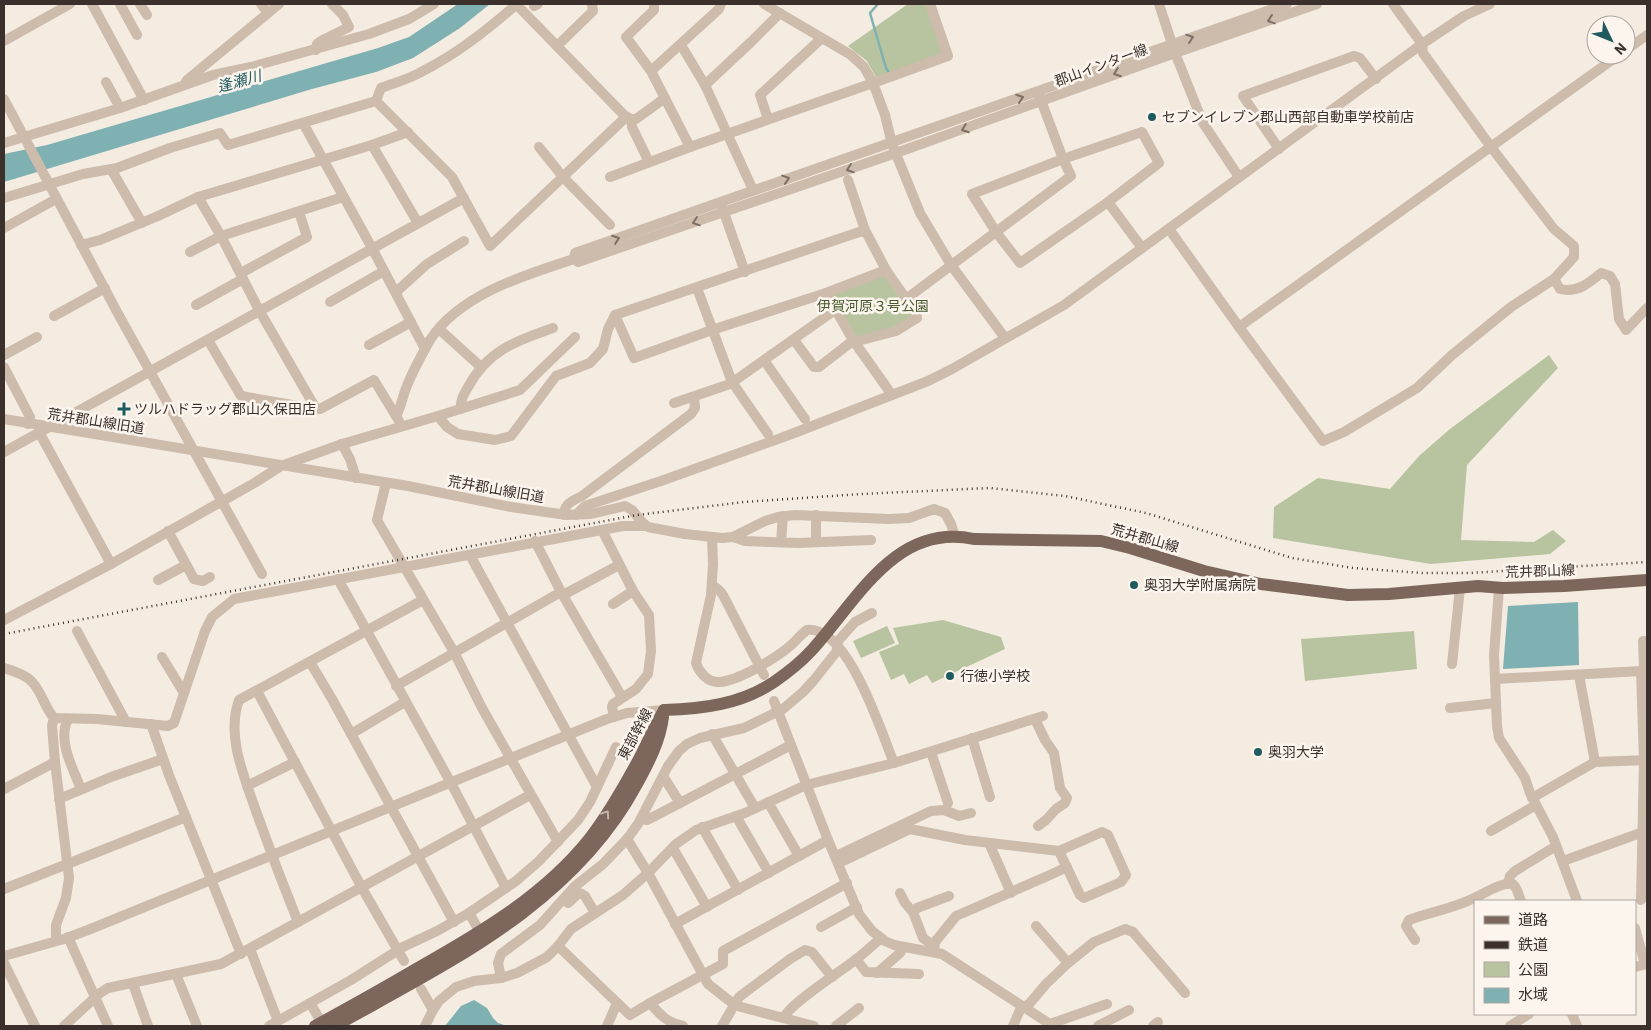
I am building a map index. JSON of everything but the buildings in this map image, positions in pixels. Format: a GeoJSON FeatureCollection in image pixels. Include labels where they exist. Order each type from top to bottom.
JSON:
{"type":"FeatureCollection","features":[{"type":"Feature","properties":{"kind":"main road","name":"荒井郡山線"},"geometry":{"type":"LineString","coordinates":[[664,710],[713,706],[734,701],[762,689],[794,668],[891,559],[908,548],[924,542],[955,536],[974,539],[1101,541],[1204,571],[1260,584],[1348,595],[1389,594],[1460,588],[1564,586],[1647,580]]}},
{"type":"Feature","properties":{"kind":"main road","name":"東部幹線"},"geometry":{"type":"LineString","coordinates":[[335,1026],[485,940],[522,915],[551,892],[579,875],[603,836],[632,795],[657,744],[664,710]]}},
{"type":"Feature","properties":{"kind":"main road","name":"東部幹線"},"geometry":{"type":"LineString","coordinates":[[318,1024],[480,932],[536,892],[590,838],[629,778],[664,710]]}},
{"type":"Feature","properties":{"kind":"street"},"geometry":{"type":"LineString","coordinates":[[4,40],[70,4]]}},
{"type":"Feature","properties":{"kind":"street"},"geometry":{"type":"LineString","coordinates":[[92,4],[144,100]]}},
{"type":"Feature","properties":{"kind":"street"},"geometry":{"type":"LineString","coordinates":[[120,4],[137,34]]}},
{"type":"Feature","properties":{"kind":"street"},"geometry":{"type":"LineString","coordinates":[[140,4],[147,15]]}},
{"type":"Feature","properties":{"kind":"street"},"geometry":{"type":"LineString","coordinates":[[261,4],[268,13]]}},
{"type":"Feature","properties":{"kind":"street"},"geometry":{"type":"LineString","coordinates":[[185,85],[186,80],[279,4]]}},
{"type":"Feature","properties":{"kind":"street"},"geometry":{"type":"LineString","coordinates":[[316,50],[316,44],[349,26],[343,15],[332,4]]}},
{"type":"Feature","properties":{"kind":"street"},"geometry":{"type":"LineString","coordinates":[[4,143],[120,108],[213,75],[251,68],[384,29],[409,19],[434,4]]}},
{"type":"Feature","properties":{"kind":"street"},"geometry":{"type":"LineString","coordinates":[[4,198],[83,174],[112,169],[170,148],[220,133],[228,145],[376,100],[381,88],[420,73],[448,57],[486,32],[516,4],[628,118],[649,162]]}},
{"type":"Feature","properties":{"kind":"street"},"geometry":{"type":"LineString","coordinates":[[557,46],[593,11],[592,4]]}},
{"type":"Feature","properties":{"kind":"street"},"geometry":{"type":"LineString","coordinates":[[654,4],[654,10],[626,37],[651,71],[690,147]]}},
{"type":"Feature","properties":{"kind":"street"},"geometry":{"type":"LineString","coordinates":[[651,71],[719,9],[721,4]]}},
{"type":"Feature","properties":{"kind":"street"},"geometry":{"type":"LineString","coordinates":[[764,4],[844,50],[868,72],[885,115],[894,148],[920,213],[951,265],[1005,338]]}},
{"type":"Feature","properties":{"kind":"street"},"geometry":{"type":"LineString","coordinates":[[610,177],[948,56],[930,4]]}},
{"type":"Feature","properties":{"kind":"street"},"geometry":{"type":"LineString","coordinates":[[1158,4],[1203,123],[1239,178]]}},
{"type":"Feature","properties":{"kind":"street"},"geometry":{"type":"LineString","coordinates":[[1174,48],[1287,4]]}},
{"type":"Feature","properties":{"kind":"street","name":"郡山インター線"},"geometry":{"type":"LineString","coordinates":[[894,148],[1174,48],[1317,4]]}},
{"type":"Feature","properties":{"kind":"street"},"geometry":{"type":"LineString","coordinates":[[1169,229],[1323,442],[1344,432],[1417,388],[1452,355],[1504,313],[1554,279],[1574,257],[1574,246],[1554,229],[1490,147],[1423,53],[1422,44],[1393,4]]}},
{"type":"Feature","properties":{"kind":"street"},"geometry":{"type":"LineString","coordinates":[[576,515],[581,508],[593,503],[702,466],[892,395],[942,374],[1064,305],[1422,44],[1464,16],[1490,4]]}},
{"type":"Feature","properties":{"kind":"street"},"geometry":{"type":"LineString","coordinates":[[705,85],[780,13]]}},
{"type":"Feature","properties":{"kind":"street"},"geometry":{"type":"LineString","coordinates":[[1636,43],[1647,35]]}},
{"type":"Feature","properties":{"kind":"street"},"geometry":{"type":"LineString","coordinates":[[768,119],[760,95],[822,38]]}},
{"type":"Feature","properties":{"kind":"street"},"geometry":{"type":"LineString","coordinates":[[681,45],[705,85],[753,190]]}},
{"type":"Feature","properties":{"kind":"street"},"geometry":{"type":"LineString","coordinates":[[1279,149],[1243,96],[1354,56],[1360,58],[1376,79]]}},
{"type":"Feature","properties":{"kind":"street"},"geometry":{"type":"LineString","coordinates":[[1239,327],[1605,65]]}},
{"type":"Feature","properties":{"kind":"street"},"geometry":{"type":"LineString","coordinates":[[106,82],[120,108]]}},
{"type":"Feature","properties":{"kind":"street"},"geometry":{"type":"LineString","coordinates":[[906,299],[1071,176],[1039,96]]}},
{"type":"Feature","properties":{"kind":"street"},"geometry":{"type":"LineString","coordinates":[[376,100],[452,177],[490,246],[628,118],[636,119],[665,98]]}},
{"type":"Feature","properties":{"kind":"street"},"geometry":{"type":"LineString","coordinates":[[4,99],[25,136],[56,199],[262,574]]}},
{"type":"Feature","properties":{"kind":"street"},"geometry":{"type":"LineString","coordinates":[[303,123],[426,349]]}},
{"type":"Feature","properties":{"kind":"street"},"geometry":{"type":"LineString","coordinates":[[82,245],[100,240],[142,223],[198,197],[372,145],[408,132]]}},
{"type":"Feature","properties":{"kind":"street"},"geometry":{"type":"LineString","coordinates":[[1142,132],[1159,163],[1108,202],[1020,263],[996,232],[972,194],[1063,159],[1142,132]]}},
{"type":"Feature","properties":{"kind":"street"},"geometry":{"type":"LineString","coordinates":[[372,145],[418,223]]}},
{"type":"Feature","properties":{"kind":"street"},"geometry":{"type":"LineString","coordinates":[[539,147],[563,177],[610,225]]}},
{"type":"Feature","properties":{"kind":"street"},"geometry":{"type":"LineString","coordinates":[[574,259],[575,254],[753,190],[894,148]]}},
{"type":"Feature","properties":{"kind":"street"},"geometry":{"type":"LineString","coordinates":[[396,416],[406,389],[426,349],[439,329],[459,311],[509,281],[574,259],[578,262],[724,212],[894,148]]}},
{"type":"Feature","properties":{"kind":"street"},"geometry":{"type":"LineString","coordinates":[[112,169],[142,223]]}},
{"type":"Feature","properties":{"kind":"street"},"geometry":{"type":"LineString","coordinates":[[794,340],[814,367],[819,367],[854,342],[896,331],[916,319],[917,315],[886,270],[865,230],[848,180]]}},
{"type":"Feature","properties":{"kind":"street"},"geometry":{"type":"LineString","coordinates":[[198,197],[316,409]]}},
{"type":"Feature","properties":{"kind":"street"},"geometry":{"type":"LineString","coordinates":[[190,252],[221,236],[343,197]]}},
{"type":"Feature","properties":{"kind":"street"},"geometry":{"type":"LineString","coordinates":[[4,452],[464,198]]}},
{"type":"Feature","properties":{"kind":"street"},"geometry":{"type":"LineString","coordinates":[[4,228],[56,199]]}},
{"type":"Feature","properties":{"kind":"street"},"geometry":{"type":"LineString","coordinates":[[720,202],[745,272]]}},
{"type":"Feature","properties":{"kind":"street"},"geometry":{"type":"LineString","coordinates":[[1108,202],[1142,248]]}},
{"type":"Feature","properties":{"kind":"street"},"geometry":{"type":"LineString","coordinates":[[196,304],[307,237],[298,212]]}},
{"type":"Feature","properties":{"kind":"street"},"geometry":{"type":"LineString","coordinates":[[438,416],[446,427],[458,434],[495,440],[510,436],[556,376],[590,363],[604,349],[608,329],[615,315],[865,230]]}},
{"type":"Feature","properties":{"kind":"street"},"geometry":{"type":"LineString","coordinates":[[396,292],[427,264],[464,241]]}},
{"type":"Feature","properties":{"kind":"street"},"geometry":{"type":"LineString","coordinates":[[615,315],[634,358],[712,330],[826,293],[886,270]]}},
{"type":"Feature","properties":{"kind":"street"},"geometry":{"type":"LineString","coordinates":[[330,302],[384,271]]}},
{"type":"Feature","properties":{"kind":"street"},"geometry":{"type":"LineString","coordinates":[[1554,279],[1560,289],[1569,291],[1587,285],[1601,273],[1610,276],[1615,284],[1619,319],[1626,330],[1647,308]]}},
{"type":"Feature","properties":{"kind":"street"},"geometry":{"type":"LineString","coordinates":[[54,316],[105,288]]}},
{"type":"Feature","properties":{"kind":"street"},"geometry":{"type":"LineString","coordinates":[[697,288],[732,382],[768,434]]}},
{"type":"Feature","properties":{"kind":"street"},"geometry":{"type":"LineString","coordinates":[[826,293],[854,342],[892,395]]}},
{"type":"Feature","properties":{"kind":"street"},"geometry":{"type":"LineString","coordinates":[[674,403],[732,382],[835,310]]}},
{"type":"Feature","properties":{"kind":"street"},"geometry":{"type":"LineString","coordinates":[[370,345],[411,322]]}},
{"type":"Feature","properties":{"kind":"street"},"geometry":{"type":"LineString","coordinates":[[461,409],[461,399],[481,367],[492,357],[509,345],[553,328]]}},
{"type":"Feature","properties":{"kind":"street"},"geometry":{"type":"LineString","coordinates":[[439,329],[481,367]]}},
{"type":"Feature","properties":{"kind":"street"},"geometry":{"type":"LineString","coordinates":[[4,620],[111,564],[281,466],[342,444],[520,390],[575,337]]}},
{"type":"Feature","properties":{"kind":"street"},"geometry":{"type":"LineString","coordinates":[[4,355],[37,338]]}},
{"type":"Feature","properties":{"kind":"street"},"geometry":{"type":"LineString","coordinates":[[208,340],[243,397],[320,410],[374,380],[402,426]]}},
{"type":"Feature","properties":{"kind":"street"},"geometry":{"type":"LineString","coordinates":[[764,360],[805,420]]}},
{"type":"Feature","properties":{"kind":"street"},"geometry":{"type":"LineString","coordinates":[[4,367],[30,417],[28,424]]}},
{"type":"Feature","properties":{"kind":"street"},"geometry":{"type":"LineString","coordinates":[[564,515],[564,508],[567,504],[582,496],[691,414],[695,408],[694,397]]}},
{"type":"Feature","properties":{"kind":"street","name":"荒井郡山線旧道"},"geometry":{"type":"LineString","coordinates":[[4,419],[28,424],[44,430],[195,451],[408,486],[511,507],[564,515],[576,515],[625,506],[632,510],[645,526]]}},
{"type":"Feature","properties":{"kind":"street"},"geometry":{"type":"LineString","coordinates":[[44,430],[111,564]]}},
{"type":"Feature","properties":{"kind":"street"},"geometry":{"type":"LineString","coordinates":[[342,444],[350,458],[356,478]]}},
{"type":"Feature","properties":{"kind":"street"},"geometry":{"type":"LineString","coordinates":[[386,483],[377,520],[454,652],[530,795],[558,842]]}},
{"type":"Feature","properties":{"kind":"street"},"geometry":{"type":"LineString","coordinates":[[733,537],[765,521],[783,516],[816,515],[888,519],[909,518],[934,509],[945,513],[952,524],[955,536]]}},
{"type":"Feature","properties":{"kind":"street"},"geometry":{"type":"LineString","coordinates":[[816,515],[816,542]]}},
{"type":"Feature","properties":{"kind":"street"},"geometry":{"type":"LineString","coordinates":[[781,542],[783,516]]}},
{"type":"Feature","properties":{"kind":"street"},"geometry":{"type":"LineString","coordinates":[[4,668],[34,683],[54,718],[97,719],[168,726],[174,723],[205,631],[212,617],[234,600],[535,541],[623,526],[645,526],[664,531],[712,538],[733,537],[745,541],[816,542],[871,540]]}},
{"type":"Feature","properties":{"kind":"street"},"geometry":{"type":"LineString","coordinates":[[602,530],[633,591],[649,615],[651,651],[648,674],[636,689],[612,705],[614,717]]}},
{"type":"Feature","properties":{"kind":"street"},"geometry":{"type":"LineString","coordinates":[[168,531],[194,579],[203,581],[210,578]]}},
{"type":"Feature","properties":{"kind":"street"},"geometry":{"type":"LineString","coordinates":[[712,538],[712,585],[696,662],[700,671],[710,680],[720,682],[762,671],[807,630],[818,630],[837,646],[850,661],[862,685],[894,763]]}},
{"type":"Feature","properties":{"kind":"street"},"geometry":{"type":"LineString","coordinates":[[535,541],[562,593],[622,697]]}},
{"type":"Feature","properties":{"kind":"street"},"geometry":{"type":"LineString","coordinates":[[470,554],[597,787]]}},
{"type":"Feature","properties":{"kind":"street"},"geometry":{"type":"LineString","coordinates":[[158,580],[186,564]]}},
{"type":"Feature","properties":{"kind":"street"},"geometry":{"type":"LineString","coordinates":[[396,686],[506,623],[620,565]]}},
{"type":"Feature","properties":{"kind":"street"},"geometry":{"type":"LineString","coordinates":[[338,579],[451,783],[506,888]]}},
{"type":"Feature","properties":{"kind":"street"},"geometry":{"type":"LineString","coordinates":[[712,585],[723,595],[762,671]]}},
{"type":"Feature","properties":{"kind":"street"},"geometry":{"type":"LineString","coordinates":[[1452,664],[1460,588]]}},
{"type":"Feature","properties":{"kind":"street"},"geometry":{"type":"LineString","coordinates":[[1499,588],[1494,655],[1499,738],[1505,750],[1522,772],[1534,801],[1550,830],[1577,900]]}},
{"type":"Feature","properties":{"kind":"street"},"geometry":{"type":"LineString","coordinates":[[612,604],[633,591]]}},
{"type":"Feature","properties":{"kind":"street"},"geometry":{"type":"LineString","coordinates":[[298,922],[271,856],[237,754],[235,720],[239,700],[423,600]]}},
{"type":"Feature","properties":{"kind":"street"},"geometry":{"type":"LineString","coordinates":[[501,978],[498,963],[501,954],[540,924],[557,906],[579,875],[603,864],[627,839],[641,819],[674,757],[684,746],[712,734],[744,728],[789,705],[808,687],[837,651],[838,641],[857,619],[872,613]]}},
{"type":"Feature","properties":{"kind":"street"},"geometry":{"type":"LineString","coordinates":[[77,631],[126,722]]}},
{"type":"Feature","properties":{"kind":"street"},"geometry":{"type":"LineString","coordinates":[[1641,900],[1646,760],[1641,671],[1644,667],[1643,641],[1647,641]]}},
{"type":"Feature","properties":{"kind":"street"},"geometry":{"type":"LineString","coordinates":[[162,657],[184,693]]}},
{"type":"Feature","properties":{"kind":"street"},"geometry":{"type":"LineString","coordinates":[[310,662],[454,922]]}},
{"type":"Feature","properties":{"kind":"street"},"geometry":{"type":"LineString","coordinates":[[1495,679],[1641,671]]}},
{"type":"Feature","properties":{"kind":"street"},"geometry":{"type":"LineString","coordinates":[[1579,674],[1595,762]]}},
{"type":"Feature","properties":{"kind":"street"},"geometry":{"type":"LineString","coordinates":[[257,691],[362,888],[404,961]]}},
{"type":"Feature","properties":{"kind":"street"},"geometry":{"type":"LineString","coordinates":[[774,701],[828,840],[865,922],[881,938],[889,943],[903,947],[934,949]]}},
{"type":"Feature","properties":{"kind":"street"},"geometry":{"type":"LineString","coordinates":[[351,734],[406,702]]}},
{"type":"Feature","properties":{"kind":"street"},"geometry":{"type":"LineString","coordinates":[[1450,708],[1496,703]]}},
{"type":"Feature","properties":{"kind":"street"},"geometry":{"type":"LineString","coordinates":[[4,956],[68,937],[614,717],[644,711],[664,710]]}},
{"type":"Feature","properties":{"kind":"street"},"geometry":{"type":"LineString","coordinates":[[425,1026],[433,1010],[446,994],[456,987],[474,981],[501,978],[521,971],[542,960],[572,930],[595,912],[617,900],[690,833],[755,808],[806,784],[894,763],[1039,717],[1045,740],[1054,754],[1059,784],[1067,798],[1065,803],[1038,826]]}},
{"type":"Feature","properties":{"kind":"street"},"geometry":{"type":"LineString","coordinates":[[54,718],[52,726],[55,762],[69,878],[66,898],[56,926],[56,941]]}},
{"type":"Feature","properties":{"kind":"street"},"geometry":{"type":"LineString","coordinates":[[68,719],[64,729],[64,738],[81,789]]}},
{"type":"Feature","properties":{"kind":"street"},"geometry":{"type":"LineString","coordinates":[[151,724],[186,817],[212,880],[246,952],[274,1024],[398,950],[454,922],[506,888],[533,866],[578,820],[590,802],[616,747]]}},
{"type":"Feature","properties":{"kind":"street"},"geometry":{"type":"LineString","coordinates":[[712,734],[755,808]]}},
{"type":"Feature","properties":{"kind":"street"},"geometry":{"type":"LineString","coordinates":[[972,738],[990,797]]}},
{"type":"Feature","properties":{"kind":"street"},"geometry":{"type":"LineString","coordinates":[[641,819],[649,819],[791,745]]}},
{"type":"Feature","properties":{"kind":"street"},"geometry":{"type":"LineString","coordinates":[[931,752],[948,803]]}},
{"type":"Feature","properties":{"kind":"street"},"geometry":{"type":"LineString","coordinates":[[59,799],[163,759]]}},
{"type":"Feature","properties":{"kind":"street"},"geometry":{"type":"LineString","coordinates":[[1492,831],[1534,801],[1595,762],[1646,760]]}},
{"type":"Feature","properties":{"kind":"street"},"geometry":{"type":"LineString","coordinates":[[4,789],[55,762]]}},
{"type":"Feature","properties":{"kind":"street"},"geometry":{"type":"LineString","coordinates":[[247,786],[295,762]]}},
{"type":"Feature","properties":{"kind":"street"},"geometry":{"type":"LineString","coordinates":[[663,776],[680,802]]}},
{"type":"Feature","properties":{"kind":"street"},"geometry":{"type":"LineString","coordinates":[[64,1026],[95,997],[108,988],[221,964],[246,952],[530,795]]}},
{"type":"Feature","properties":{"kind":"street"},"geometry":{"type":"LineString","coordinates":[[768,802],[799,856]]}},
{"type":"Feature","properties":{"kind":"street"},"geometry":{"type":"LineString","coordinates":[[837,860],[931,811],[944,810],[959,816],[971,813]]}},
{"type":"Feature","properties":{"kind":"street"},"geometry":{"type":"LineString","coordinates":[[736,816],[770,873]]}},
{"type":"Feature","properties":{"kind":"street"},"geometry":{"type":"LineString","coordinates":[[4,889],[186,817]]}},
{"type":"Feature","properties":{"kind":"street"},"geometry":{"type":"LineString","coordinates":[[702,827],[738,890]]}},
{"type":"Feature","properties":{"kind":"street"},"geometry":{"type":"LineString","coordinates":[[837,860],[910,829],[965,840],[1059,851],[1103,832],[1108,835],[1126,876],[1121,882],[1084,898],[1080,895],[1059,851]]}},
{"type":"Feature","properties":{"kind":"street"},"geometry":{"type":"LineString","coordinates":[[1562,861],[1642,832]]}},
{"type":"Feature","properties":{"kind":"street"},"geometry":{"type":"LineString","coordinates":[[627,839],[648,873],[708,984],[735,1004],[747,1009],[814,1026]]}},
{"type":"Feature","properties":{"kind":"street"},"geometry":{"type":"LineString","coordinates":[[676,924],[828,840]]}},
{"type":"Feature","properties":{"kind":"street"},"geometry":{"type":"LineString","coordinates":[[989,843],[1011,893]]}},
{"type":"Feature","properties":{"kind":"street"},"geometry":{"type":"LineString","coordinates":[[1508,884],[1510,876],[1516,871],[1556,846]]}},
{"type":"Feature","properties":{"kind":"street"},"geometry":{"type":"LineString","coordinates":[[673,848],[707,907]]}},
{"type":"Feature","properties":{"kind":"street"},"geometry":{"type":"LineString","coordinates":[[934,949],[935,942],[956,916],[1011,893],[1067,866]]}},
{"type":"Feature","properties":{"kind":"street"},"geometry":{"type":"LineString","coordinates":[[558,946],[630,1015],[722,964],[723,951],[847,883]]}},
{"type":"Feature","properties":{"kind":"street"},"geometry":{"type":"LineString","coordinates":[[1415,940],[1406,926],[1409,920],[1470,901],[1490,890],[1508,884],[1514,886],[1521,900]]}},
{"type":"Feature","properties":{"kind":"street"},"geometry":{"type":"LineString","coordinates":[[557,906],[563,908],[579,893],[584,895],[595,912]]}},
{"type":"Feature","properties":{"kind":"street"},"geometry":{"type":"LineString","coordinates":[[900,893],[905,903],[913,912],[923,938],[934,949],[1052,1025],[1107,1004]]}},
{"type":"Feature","properties":{"kind":"street"},"geometry":{"type":"LineString","coordinates":[[913,912],[917,908],[949,896]]}},
{"type":"Feature","properties":{"kind":"street"},"geometry":{"type":"LineString","coordinates":[[821,927],[857,907]]}},
{"type":"Feature","properties":{"kind":"street"},"geometry":{"type":"LineString","coordinates":[[469,913],[480,932]]}},
{"type":"Feature","properties":{"kind":"street"},"geometry":{"type":"LineString","coordinates":[[1036,926],[1068,963]]}},
{"type":"Feature","properties":{"kind":"street"},"geometry":{"type":"LineString","coordinates":[[1013,1026],[1020,1010],[1030,1003],[1068,963],[1092,944],[1125,929],[1132,932],[1185,993]]}},
{"type":"Feature","properties":{"kind":"street"},"geometry":{"type":"LineString","coordinates":[[1636,933],[1642,965]]}},
{"type":"Feature","properties":{"kind":"street"},"geometry":{"type":"LineString","coordinates":[[68,937],[108,1026]]}},
{"type":"Feature","properties":{"kind":"street"},"geometry":{"type":"LineString","coordinates":[[784,1018],[787,1012],[856,960],[881,938]]}},
{"type":"Feature","properties":{"kind":"street"},"geometry":{"type":"LineString","coordinates":[[877,973],[900,953],[903,947]]}},
{"type":"Feature","properties":{"kind":"street"},"geometry":{"type":"LineString","coordinates":[[722,1026],[739,997],[805,950],[812,952],[832,977]]}},
{"type":"Feature","properties":{"kind":"street"},"geometry":{"type":"LineString","coordinates":[[856,960],[866,972],[919,974]]}},
{"type":"Feature","properties":{"kind":"street"},"geometry":{"type":"LineString","coordinates":[[4,963],[35,1026]]}},
{"type":"Feature","properties":{"kind":"street"},"geometry":{"type":"LineString","coordinates":[[176,974],[198,1026]]}},
{"type":"Feature","properties":{"kind":"street"},"geometry":{"type":"LineString","coordinates":[[133,984],[148,1026]]}},
{"type":"Feature","properties":{"kind":"street"},"geometry":{"type":"LineString","coordinates":[[421,989],[433,1010]]}},
{"type":"Feature","properties":{"kind":"street"},"geometry":{"type":"LineString","coordinates":[[310,1003],[318,1024]]}},
{"type":"Feature","properties":{"kind":"street"},"geometry":{"type":"LineString","coordinates":[[607,1026],[617,1003]]}},
{"type":"Feature","properties":{"kind":"street"},"geometry":{"type":"LineString","coordinates":[[650,1003],[666,1020],[683,1026]]}},
{"type":"Feature","properties":{"kind":"street"},"geometry":{"type":"LineString","coordinates":[[836,1026],[859,1008]]}},
{"type":"Feature","properties":{"kind":"street"},"geometry":{"type":"LineString","coordinates":[[1098,1026],[1129,1010]]}},
{"type":"Feature","properties":{"kind":"street"},"geometry":{"type":"LineString","coordinates":[[1510,1026],[1527,1015]]}},
{"type":"Feature","properties":{"kind":"green space"},"geometry":{"type":"Polygon","coordinates":[[[908,4],[927,4],[945,55],[877,79],[867,61],[848,46],[908,4]]]}},
{"type":"Feature","properties":{"kind":"green space","name":"伊賀河原３号公園"},"geometry":{"type":"Polygon","coordinates":[[[882,275],[886,277],[913,315],[894,328],[858,337],[855,336],[832,296],[832,292],[882,275]]]}},
{"type":"Feature","properties":{"kind":"green space"},"geometry":{"type":"Polygon","coordinates":[[[1549,355],[1558,368],[1467,465],[1461,540],[1534,542],[1553,530],[1566,541],[1550,554],[1431,564],[1273,538],[1274,507],[1318,478],[1390,489],[1419,456],[1450,429],[1549,355]]]}},
{"type":"Feature","properties":{"kind":"green space"},"geometry":{"type":"Polygon","coordinates":[[[943,620],[1001,637],[1005,649],[932,683],[927,675],[909,684],[904,674],[891,680],[879,652],[899,644],[893,628],[943,620]]]}},
{"type":"Feature","properties":{"kind":"green space"},"geometry":{"type":"Polygon","coordinates":[[[887,626],[895,643],[861,658],[853,641],[887,626]]]}},
{"type":"Feature","properties":{"kind":"green space"},"geometry":{"type":"Polygon","coordinates":[[[1414,631],[1417,669],[1305,681],[1301,639],[1414,631]]]}},
{"type":"Feature","properties":{"kind":"water"},"geometry":{"type":"Polygon","coordinates":[[[458,4],[490,4],[460,28],[413,58],[376,72],[312,89],[4,182],[4,154],[47,145],[378,48],[409,37],[458,4]]]}},
{"type":"Feature","properties":{"kind":"water"},"geometry":{"type":"Polygon","coordinates":[[[1578,602],[1579,665],[1503,669],[1508,606],[1578,602]]]}},
{"type":"Feature","properties":{"kind":"water"},"geometry":{"type":"Polygon","coordinates":[[[474,1000],[487,1008],[498,1023],[507,1026],[445,1026],[461,1006],[474,1000]]]}},
{"type":"Feature","properties":{"kind":"waterway"},"geometry":{"type":"LineString","coordinates":[[878,4],[870,13],[889,73]]}},
{"type":"Feature","properties":{"kind":"railway"},"geometry":{"type":"LineString","coordinates":[[4,634],[637,515],[744,502],[990,488],[1065,496],[1146,513],[1292,558],[1353,568],[1422,573],[1470,573],[1647,562]]}},
{"type":"Feature","properties":{"kind":"place","name":"セブンイレブン郡山西部自動車学校前店"},"geometry":{"type":"Point","coordinates":[1152,117]}},
{"type":"Feature","properties":{"kind":"place","name":"ツルハドラッグ郡山久保田店"},"geometry":{"type":"Point","coordinates":[124,409]}},
{"type":"Feature","properties":{"kind":"place","name":"奥羽大学附属病院"},"geometry":{"type":"Point","coordinates":[1134,585]}},
{"type":"Feature","properties":{"kind":"place","name":"行徳小学校"},"geometry":{"type":"Point","coordinates":[950,676]}},
{"type":"Feature","properties":{"kind":"place","name":"奥羽大学"},"geometry":{"type":"Point","coordinates":[1258,752]}},
{"type":"Feature","properties":{"kind":"water label","name":"逢瀬川"},"geometry":{"type":"Point","coordinates":[239,81]}}]}
